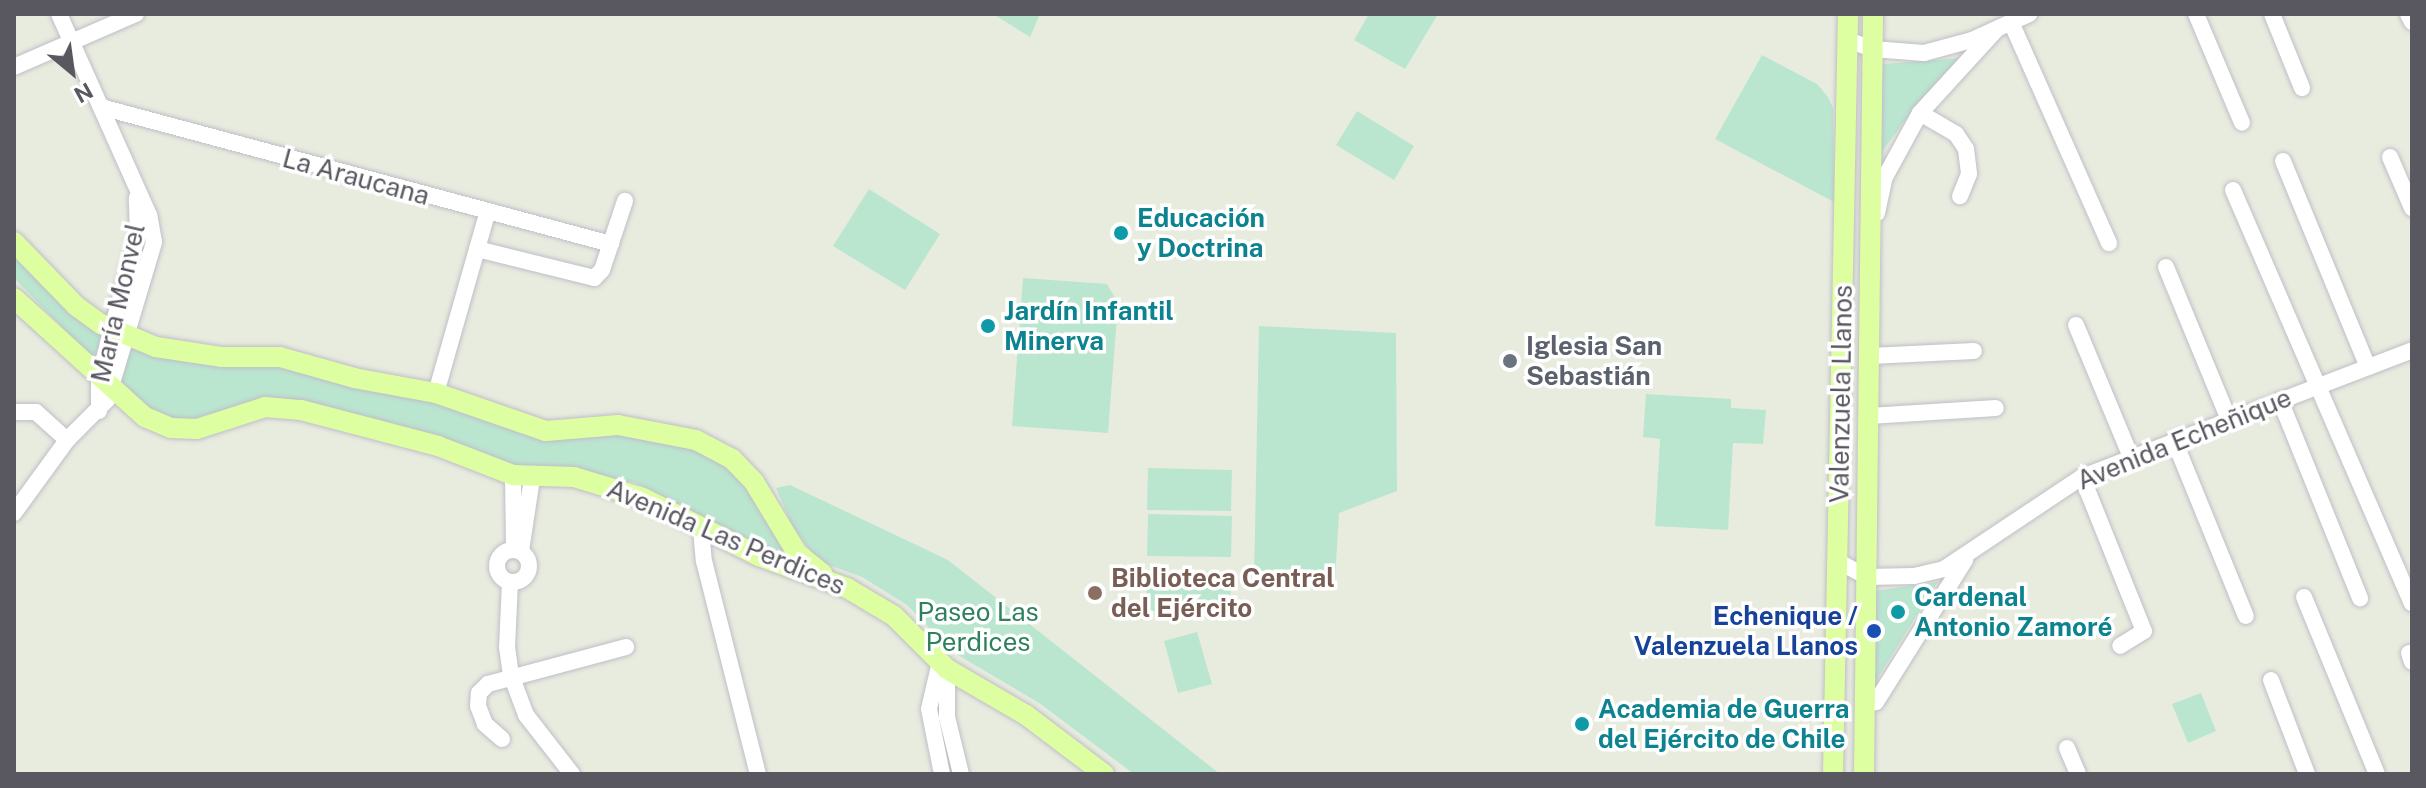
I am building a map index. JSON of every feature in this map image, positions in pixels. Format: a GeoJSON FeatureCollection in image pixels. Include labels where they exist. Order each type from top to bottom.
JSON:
{"type":"FeatureCollection","features":[{"type":"Feature","properties":{"kind":"main road","name":"Valenzuela Llanos"},"geometry":{"type":"LineString","coordinates":[[1833,774],[1848,14]]}},
{"type":"Feature","properties":{"kind":"main road","name":"Valenzuela Llanos"},"geometry":{"type":"LineString","coordinates":[[1864,774],[1873,14]]}},
{"type":"Feature","properties":{"kind":"main road"},"geometry":{"type":"LineString","coordinates":[[14,242],[76,306],[122,334],[211,356],[280,357],[354,378],[436,393],[546,431],[618,425],[696,440],[732,459],[749,476],[807,564],[847,588]]}},
{"type":"Feature","properties":{"kind":"main road","name":"Avenida Las Perdices"},"geometry":{"type":"LineString","coordinates":[[14,298],[145,417],[171,428],[197,429],[265,407],[301,410],[438,446],[522,476],[598,481],[643,498],[759,556],[847,588],[894,616],[944,666],[1026,715],[1104,774]]}},
{"type":"Feature","properties":{"kind":"main road"},"geometry":{"type":"LineString","coordinates":[[759,556],[785,545],[786,535]]}},
{"type":"Feature","properties":{"kind":"street","name":"María Monvel"},"geometry":{"type":"LineString","coordinates":[[14,513],[67,440],[99,411],[154,242],[155,228],[137,195],[59,14]]}},
{"type":"Feature","properties":{"kind":"street"},"geometry":{"type":"LineString","coordinates":[[14,67],[136,14]]}},
{"type":"Feature","properties":{"kind":"street"},"geometry":{"type":"LineString","coordinates":[[1848,40],[1873,49],[1924,53],[1996,30],[2029,14]]}},
{"type":"Feature","properties":{"kind":"street"},"geometry":{"type":"LineString","coordinates":[[2196,14],[2242,123]]}},
{"type":"Feature","properties":{"kind":"street"},"geometry":{"type":"LineString","coordinates":[[2272,14],[2302,88]]}},
{"type":"Feature","properties":{"kind":"street"},"geometry":{"type":"LineString","coordinates":[[2408,14],[2412,22]]}},
{"type":"Feature","properties":{"kind":"street"},"geometry":{"type":"LineString","coordinates":[[2011,22],[2109,243]]}},
{"type":"Feature","properties":{"kind":"street"},"geometry":{"type":"LineString","coordinates":[[1872,251],[1884,179],[1920,113],[1996,30]]}},
{"type":"Feature","properties":{"kind":"street","name":"La Araucana"},"geometry":{"type":"LineString","coordinates":[[101,107],[487,214],[611,244]]}},
{"type":"Feature","properties":{"kind":"street"},"geometry":{"type":"LineString","coordinates":[[1920,113],[1956,134],[1966,149],[1969,174],[1960,196]]}},
{"type":"Feature","properties":{"kind":"street"},"geometry":{"type":"LineString","coordinates":[[2390,157],[2412,208]]}},
{"type":"Feature","properties":{"kind":"street"},"geometry":{"type":"LineString","coordinates":[[2283,161],[2368,367]]}},
{"type":"Feature","properties":{"kind":"street"},"geometry":{"type":"LineString","coordinates":[[2233,190],[2412,603]]}},
{"type":"Feature","properties":{"kind":"street"},"geometry":{"type":"LineString","coordinates":[[477,249],[588,279],[602,270],[625,201]]}},
{"type":"Feature","properties":{"kind":"street"},"geometry":{"type":"LineString","coordinates":[[436,393],[487,214]]}},
{"type":"Feature","properties":{"kind":"street"},"geometry":{"type":"LineString","coordinates":[[2166,267],[2229,420]]}},
{"type":"Feature","properties":{"kind":"street"},"geometry":{"type":"LineString","coordinates":[[2076,325],[2131,457]]}},
{"type":"Feature","properties":{"kind":"street","name":"Avenida Echeñique"},"geometry":{"type":"LineString","coordinates":[[1839,562],[1867,577],[1914,576],[1944,569],[1971,553],[2024,511],[2082,477],[2412,350]]}},
{"type":"Feature","properties":{"kind":"street"},"geometry":{"type":"LineString","coordinates":[[1870,356],[1974,351]]}},
{"type":"Feature","properties":{"kind":"street"},"geometry":{"type":"LineString","coordinates":[[2280,400],[2360,598]]}},
{"type":"Feature","properties":{"kind":"street"},"geometry":{"type":"LineString","coordinates":[[1869,416],[1996,408]]}},
{"type":"Feature","properties":{"kind":"street"},"geometry":{"type":"LineString","coordinates":[[14,412],[36,412],[67,440]]}},
{"type":"Feature","properties":{"kind":"street"},"geometry":{"type":"LineString","coordinates":[[2174,440],[2246,616]]}},
{"type":"Feature","properties":{"kind":"street"},"geometry":{"type":"LineString","coordinates":[[522,476],[518,550],[497,564],[510,582],[507,647],[511,675],[526,715],[572,774]]}},
{"type":"Feature","properties":{"kind":"street"},"geometry":{"type":"LineString","coordinates":[[2082,477],[2144,631],[2120,646]]}},
{"type":"Feature","properties":{"kind":"street"},"geometry":{"type":"LineString","coordinates":[[701,529],[704,561],[758,774]]}},
{"type":"Feature","properties":{"kind":"street","name":"Avenida Echeñique"},"geometry":{"type":"LineString","coordinates":[[1865,704],[1876,702],[1971,553]]}},
{"type":"Feature","properties":{"kind":"street"},"geometry":{"type":"LineString","coordinates":[[2304,597],[2377,774]]}},
{"type":"Feature","properties":{"kind":"street"},"geometry":{"type":"LineString","coordinates":[[502,739],[485,724],[479,693],[511,675],[626,647]]}},
{"type":"Feature","properties":{"kind":"street"},"geometry":{"type":"LineString","coordinates":[[942,774],[929,709],[944,666]]}},
{"type":"Feature","properties":{"kind":"street"},"geometry":{"type":"LineString","coordinates":[[944,666],[947,717],[961,774]]}},
{"type":"Feature","properties":{"kind":"street"},"geometry":{"type":"LineString","coordinates":[[2271,680],[2307,774]]}},
{"type":"Feature","properties":{"kind":"street"},"geometry":{"type":"LineString","coordinates":[[2067,748],[2078,774]]}},
{"type":"Feature","properties":{"kind":"green space"},"geometry":{"type":"Polygon","coordinates":[[[993,14],[1040,14],[1030,37],[993,14]]]}},
{"type":"Feature","properties":{"kind":"green space"},"geometry":{"type":"Polygon","coordinates":[[[1369,14],[1438,14],[1405,69],[1354,40],[1369,14]]]}},
{"type":"Feature","properties":{"kind":"green space"},"geometry":{"type":"Polygon","coordinates":[[[1762,55],[1817,84],[1828,97],[1833,108],[1834,202],[1715,139],[1762,55]]]}},
{"type":"Feature","properties":{"kind":"green space"},"geometry":{"type":"Polygon","coordinates":[[[1961,58],[1904,122],[1879,156],[1883,64],[1961,58]]]}},
{"type":"Feature","properties":{"kind":"green space"},"geometry":{"type":"Polygon","coordinates":[[[1357,111],[1414,146],[1394,180],[1336,145],[1357,111]]]}},
{"type":"Feature","properties":{"kind":"green space"},"geometry":{"type":"Polygon","coordinates":[[[869,189],[940,234],[905,290],[833,246],[869,189]]]}},
{"type":"Feature","properties":{"kind":"green space"},"geometry":{"type":"Polygon","coordinates":[[[14,250],[99,329],[286,359],[452,398],[522,428],[655,430],[733,466],[829,581],[635,482],[534,472],[299,402],[196,425],[147,414],[14,278],[14,250]]]}},
{"type":"Feature","properties":{"kind":"green space"},"geometry":{"type":"Polygon","coordinates":[[[1023,278],[1107,284],[1118,303],[1108,433],[1012,426],[1023,278]]]}},
{"type":"Feature","properties":{"kind":"green space"},"geometry":{"type":"Polygon","coordinates":[[[1259,326],[1396,333],[1397,491],[1339,513],[1335,581],[1254,580],[1259,326]]]}},
{"type":"Feature","properties":{"kind":"green space"},"geometry":{"type":"Polygon","coordinates":[[[1646,394],[1731,399],[1731,408],[1766,410],[1763,444],[1733,443],[1728,530],[1655,526],[1660,439],[1643,437],[1646,394]]]}},
{"type":"Feature","properties":{"kind":"green space"},"geometry":{"type":"Polygon","coordinates":[[[1148,468],[1232,470],[1231,511],[1147,510],[1148,468]]]}},
{"type":"Feature","properties":{"kind":"green space","name":"Paseo Las Perdices"},"geometry":{"type":"Polygon","coordinates":[[[790,485],[948,560],[1220,774],[1134,774],[1039,703],[951,651],[907,605],[862,577],[818,561],[792,525],[776,488],[790,485]]]}},
{"type":"Feature","properties":{"kind":"green space"},"geometry":{"type":"Polygon","coordinates":[[[1148,514],[1232,516],[1231,557],[1147,556],[1148,514]]]}},
{"type":"Feature","properties":{"kind":"green space"},"geometry":{"type":"Polygon","coordinates":[[[1147,570],[1231,572],[1230,613],[1146,611],[1147,570]]]}},
{"type":"Feature","properties":{"kind":"green space"},"geometry":{"type":"Polygon","coordinates":[[[1938,582],[1868,693],[1867,592],[1938,582]]]}},
{"type":"Feature","properties":{"kind":"green space"},"geometry":{"type":"Polygon","coordinates":[[[1197,632],[1212,684],[1178,693],[1164,641],[1197,632]]]}},
{"type":"Feature","properties":{"kind":"green space"},"geometry":{"type":"Polygon","coordinates":[[[2201,693],[2216,731],[2188,743],[2172,704],[2201,693]]]}},
{"type":"Feature","properties":{"kind":"place","name":"Educación y Doctrina"},"geometry":{"type":"Point","coordinates":[1121,233]}},
{"type":"Feature","properties":{"kind":"place","name":"Jardín Infantil Minerva"},"geometry":{"type":"Point","coordinates":[988,326]}},
{"type":"Feature","properties":{"kind":"place","name":"Iglesia San Sebastián"},"geometry":{"type":"Point","coordinates":[1510,361]}},
{"type":"Feature","properties":{"kind":"place","name":"Biblioteca Central del Ejército"},"geometry":{"type":"Point","coordinates":[1095,593]}},
{"type":"Feature","properties":{"kind":"place","name":"Cardenal Antonio Zamoré"},"geometry":{"type":"Point","coordinates":[1898,612]}},
{"type":"Feature","properties":{"kind":"place","name":"Echenique / Valenzuela Llanos"},"geometry":{"type":"Point","coordinates":[1874,631]}},
{"type":"Feature","properties":{"kind":"place","name":"Academia de Guerra del Ejército de Chile"},"geometry":{"type":"Point","coordinates":[1582,724]}}]}
